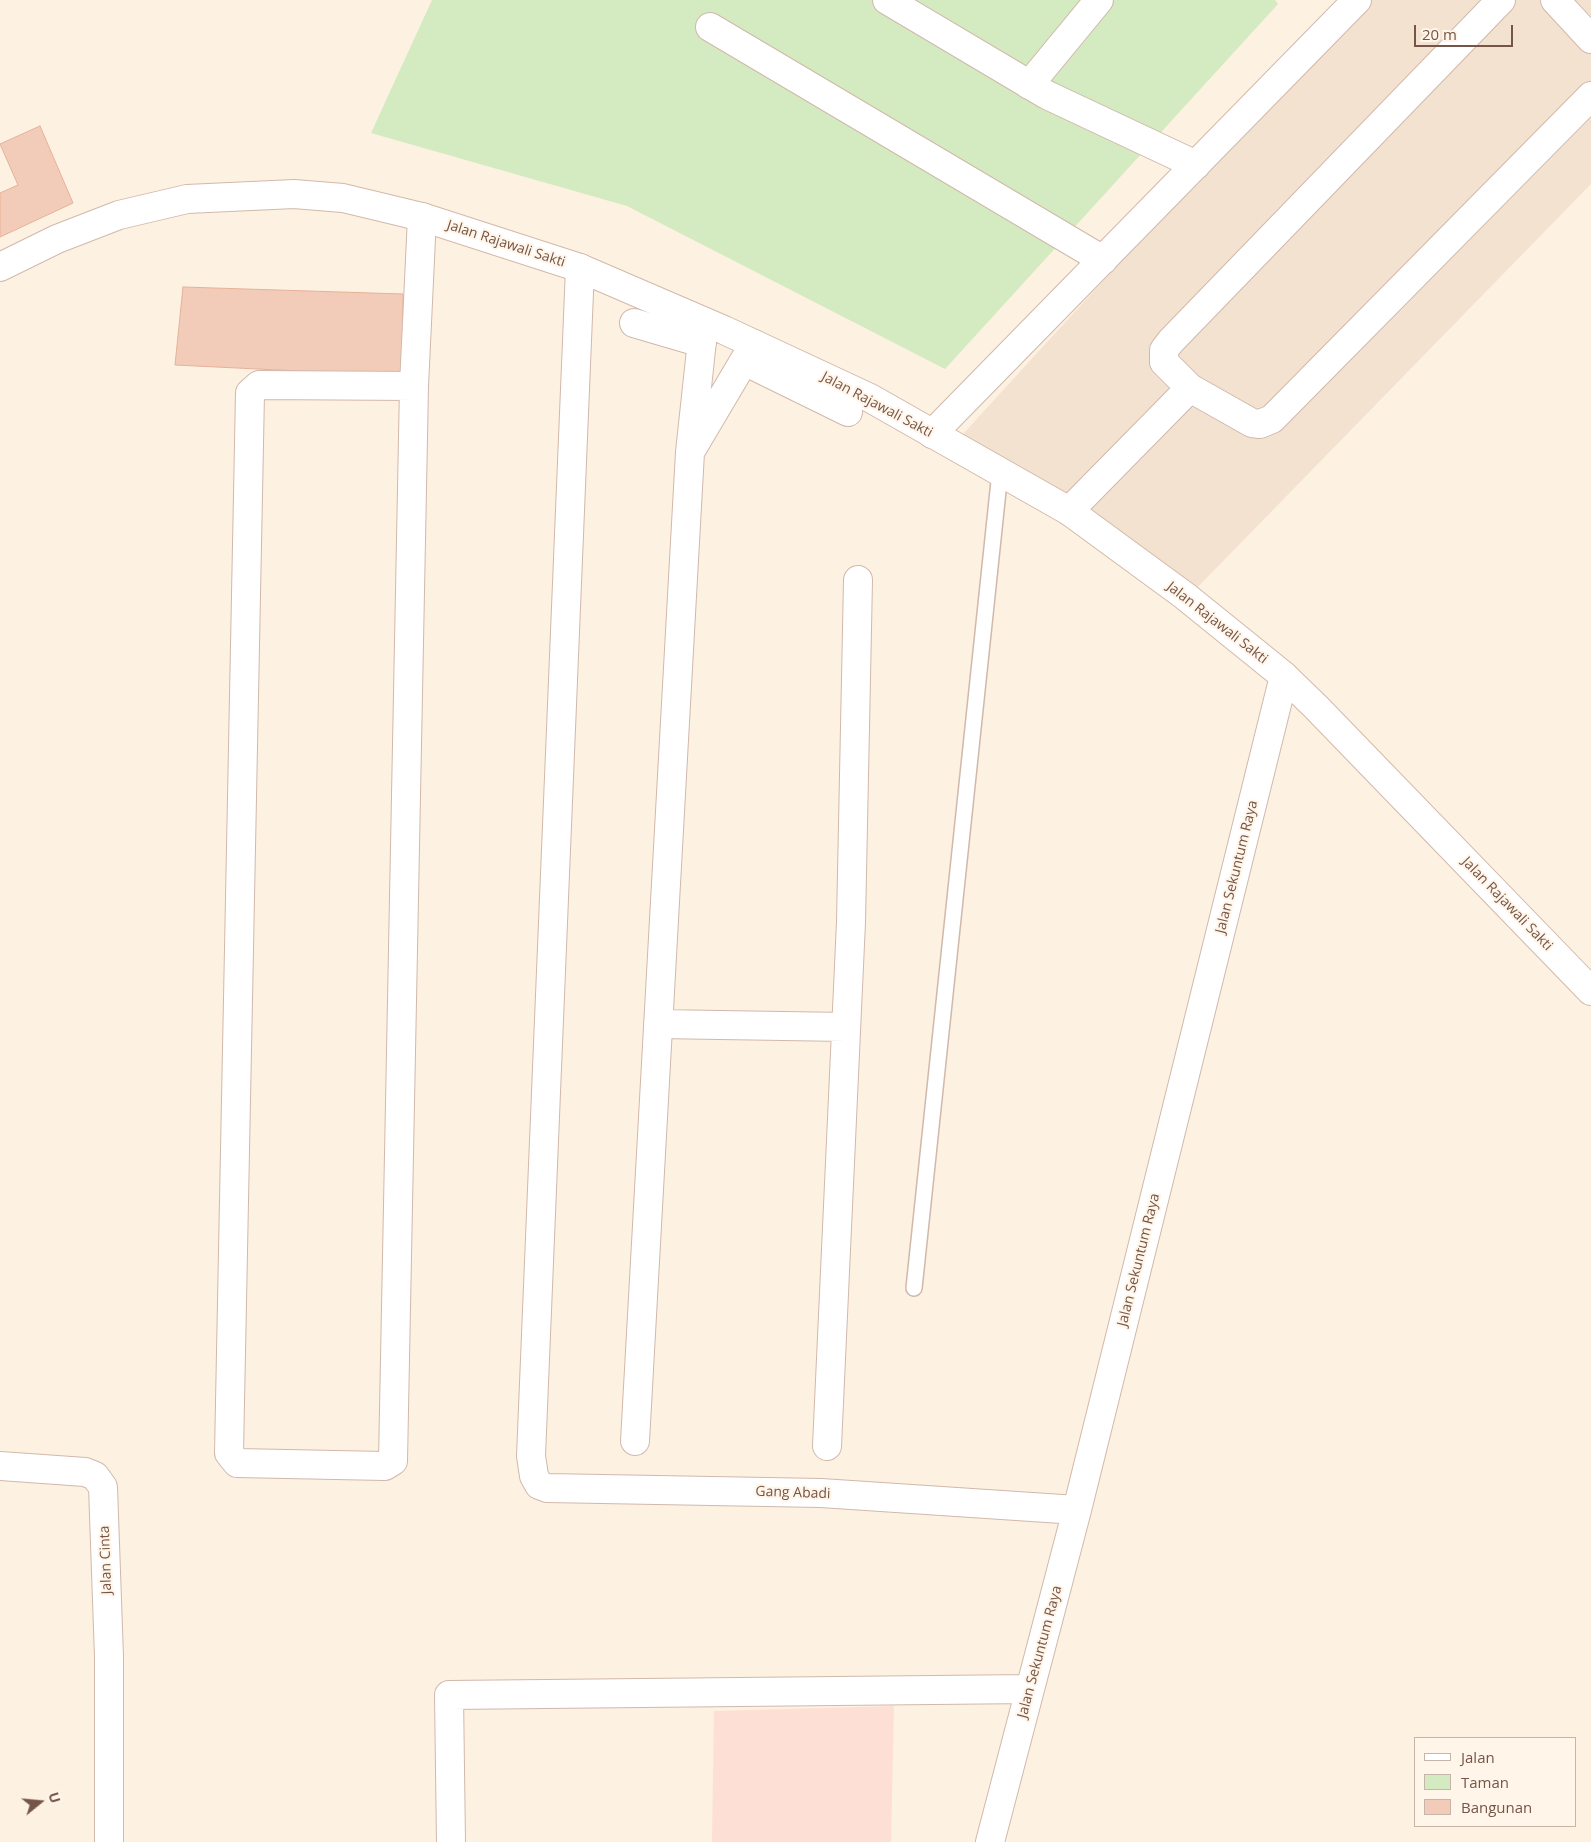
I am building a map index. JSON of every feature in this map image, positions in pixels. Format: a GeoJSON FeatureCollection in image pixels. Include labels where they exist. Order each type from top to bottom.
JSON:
{"type":"FeatureCollection","features":[{"type":"Feature","properties":{"kind":"street"},"geometry":{"type":"LineString","coordinates":[[887,0],[1029,85],[1196,165]]}},
{"type":"Feature","properties":{"kind":"street"},"geometry":{"type":"LineString","coordinates":[[1029,85],[1100,0]]}},
{"type":"Feature","properties":{"kind":"street"},"geometry":{"type":"LineString","coordinates":[[932,434],[1358,0]]}},
{"type":"Feature","properties":{"kind":"street"},"geometry":{"type":"LineString","coordinates":[[1501,0],[1171,341],[1164,350],[1164,362],[1190,388],[1252,423],[1260,424],[1272,419],[1591,96]]}},
{"type":"Feature","properties":{"kind":"street"},"geometry":{"type":"LineString","coordinates":[[1555,0],[1591,39]]}},
{"type":"Feature","properties":{"kind":"street"},"geometry":{"type":"LineString","coordinates":[[710,27],[1103,260]]}},
{"type":"Feature","properties":{"kind":"street","name":"Jalan Rajawali Sakti"},"geometry":{"type":"LineString","coordinates":[[0,267],[57,239],[119,215],[188,199],[294,194],[343,198],[422,217],[580,268],[703,332],[749,352],[870,398],[1069,511],[1185,596],[1284,676],[1591,991]]}},
{"type":"Feature","properties":{"kind":"street"},"geometry":{"type":"LineString","coordinates":[[414,386],[259,386],[250,393],[229,1453],[237,1462],[385,1466],[393,1461],[414,386],[422,217]]}},
{"type":"Feature","properties":{"kind":"street","name":"Gang Abadi"},"geometry":{"type":"LineString","coordinates":[[580,268],[530,1456],[534,1476],[539,1485],[547,1488],[821,1493],[1077,1510]]}},
{"type":"Feature","properties":{"kind":"street"},"geometry":{"type":"LineString","coordinates":[[634,323],[703,332],[690,452],[634,1442]]}},
{"type":"Feature","properties":{"kind":"street"},"geometry":{"type":"LineString","coordinates":[[690,452],[749,352],[848,412]]}},
{"type":"Feature","properties":{"kind":"street"},"geometry":{"type":"LineString","coordinates":[[1069,511],[1190,388]]}},
{"type":"Feature","properties":{"kind":"street"},"geometry":{"type":"LineString","coordinates":[[827,1446],[846,1027],[858,580]]}},
{"type":"Feature","properties":{"kind":"street","name":"Jalan Sekuntum Raya"},"geometry":{"type":"LineString","coordinates":[[990,1842],[1077,1510],[1284,676]]}},
{"type":"Feature","properties":{"kind":"street"},"geometry":{"type":"LineString","coordinates":[[658,1024],[846,1027]]}},
{"type":"Feature","properties":{"kind":"street","name":"Jalan Cinta"},"geometry":{"type":"LineString","coordinates":[[0,1466],[85,1472],[100,1481],[104,1494],[109,1657],[109,1842]]}},
{"type":"Feature","properties":{"kind":"street"},"geometry":{"type":"LineString","coordinates":[[451,1842],[449,1695],[1030,1689]]}},
{"type":"Feature","properties":{"kind":"lane"},"geometry":{"type":"LineString","coordinates":[[914,1288],[1000,472]]}},
{"type":"Feature","properties":{"kind":"shaded area"},"geometry":{"type":"Polygon","coordinates":[[[1360,0],[1591,0],[1591,184],[1189,596],[952,446],[1360,0]]]}},
{"type":"Feature","properties":{"kind":"shaded area"},"geometry":{"type":"Polygon","coordinates":[[[894,1706],[891,1842],[712,1842],[714,1711],[894,1706]]]}},
{"type":"Feature","properties":{"kind":"green space"},"geometry":{"type":"Polygon","coordinates":[[[432,0],[1275,0],[1278,4],[945,369],[627,206],[371,133],[432,0]]]}},
{"type":"Feature","properties":{"kind":"building"},"geometry":{"type":"Polygon","coordinates":[[[40,126],[73,203],[0,237],[0,193],[18,185],[0,144],[40,126]]]}},
{"type":"Feature","properties":{"kind":"building"},"geometry":{"type":"Polygon","coordinates":[[[183,287],[403,294],[402,376],[175,365],[183,287]]]}}]}
